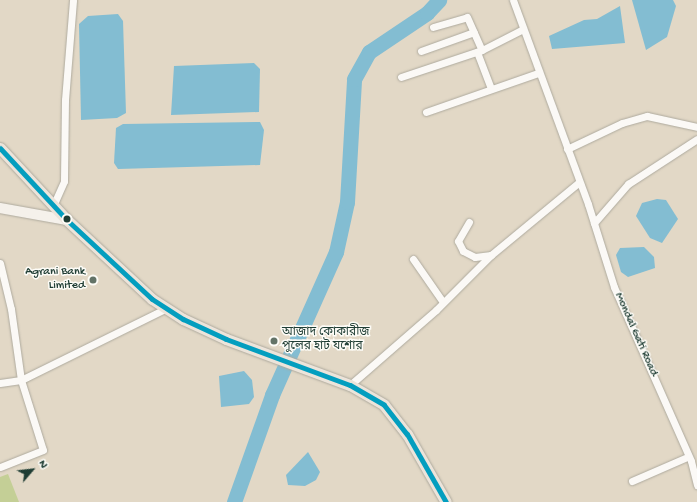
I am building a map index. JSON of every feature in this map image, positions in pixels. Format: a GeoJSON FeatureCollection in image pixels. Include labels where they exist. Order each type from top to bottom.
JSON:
{"type":"FeatureCollection","features":[{"type":"Feature","properties":{"kind":"highway"},"geometry":{"type":"LineString","coordinates":[[0,148],[53,206],[126,278],[167,308],[270,357],[350,385],[384,405],[393,414],[446,502]]}},
{"type":"Feature","properties":{"kind":"main road"},"geometry":{"type":"LineString","coordinates":[[0,208],[67,220]]}},
{"type":"Feature","properties":{"kind":"street"},"geometry":{"type":"LineString","coordinates":[[53,206],[64,181],[65,100],[73,0]]}},
{"type":"Feature","properties":{"kind":"street","name":"Mondal Gati Road"},"geometry":{"type":"LineString","coordinates":[[513,0],[538,73],[594,223],[614,287],[691,461],[697,485]]}},
{"type":"Feature","properties":{"kind":"street"},"geometry":{"type":"LineString","coordinates":[[433,27],[467,17],[474,32],[491,88]]}},
{"type":"Feature","properties":{"kind":"street"},"geometry":{"type":"LineString","coordinates":[[401,77],[480,51],[523,28]]}},
{"type":"Feature","properties":{"kind":"street"},"geometry":{"type":"LineString","coordinates":[[421,51],[474,32]]}},
{"type":"Feature","properties":{"kind":"street"},"geometry":{"type":"LineString","coordinates":[[426,112],[491,88],[538,73]]}},
{"type":"Feature","properties":{"kind":"street"},"geometry":{"type":"LineString","coordinates":[[567,149],[622,123],[647,116],[697,127]]}},
{"type":"Feature","properties":{"kind":"street"},"geometry":{"type":"LineString","coordinates":[[594,223],[628,184],[697,139]]}},
{"type":"Feature","properties":{"kind":"street"},"geometry":{"type":"LineString","coordinates":[[350,385],[443,302],[491,255],[578,183]]}},
{"type":"Feature","properties":{"kind":"street"},"geometry":{"type":"LineString","coordinates":[[469,222],[458,241],[463,251],[476,257],[491,255]]}},
{"type":"Feature","properties":{"kind":"street"},"geometry":{"type":"LineString","coordinates":[[413,260],[443,302]]}},
{"type":"Feature","properties":{"kind":"street"},"geometry":{"type":"LineString","coordinates":[[0,263],[11,309],[21,380],[43,450],[0,467]]}},
{"type":"Feature","properties":{"kind":"street"},"geometry":{"type":"LineString","coordinates":[[0,383],[21,380],[167,308]]}},
{"type":"Feature","properties":{"kind":"street"},"geometry":{"type":"LineString","coordinates":[[632,481],[685,458]]}},
{"type":"Feature","properties":{"kind":"green space"},"geometry":{"type":"Polygon","coordinates":[[[8,474],[19,502],[0,502],[0,477],[8,474]]]}},
{"type":"Feature","properties":{"kind":"water"},"geometry":{"type":"Polygon","coordinates":[[[632,0],[673,0],[676,6],[667,37],[646,50],[632,0]]]}},
{"type":"Feature","properties":{"kind":"water"},"geometry":{"type":"Polygon","coordinates":[[[620,6],[625,43],[552,49],[549,36],[584,20],[597,19],[620,6]]]}},
{"type":"Feature","properties":{"kind":"water"},"geometry":{"type":"Polygon","coordinates":[[[118,14],[123,21],[126,113],[117,118],[81,120],[79,24],[88,16],[118,14]]]}},
{"type":"Feature","properties":{"kind":"water"},"geometry":{"type":"Polygon","coordinates":[[[254,63],[260,69],[259,112],[171,115],[174,66],[254,63]]]}},
{"type":"Feature","properties":{"kind":"water"},"geometry":{"type":"Polygon","coordinates":[[[260,122],[264,130],[260,165],[118,169],[114,163],[116,128],[123,124],[260,122]]]}},
{"type":"Feature","properties":{"kind":"water"},"geometry":{"type":"Polygon","coordinates":[[[657,199],[666,200],[678,219],[662,243],[650,238],[636,216],[642,203],[657,199]]]}},
{"type":"Feature","properties":{"kind":"water"},"geometry":{"type":"Polygon","coordinates":[[[644,247],[654,257],[655,268],[628,277],[621,272],[616,255],[620,248],[644,247]]]}},
{"type":"Feature","properties":{"kind":"water"},"geometry":{"type":"Polygon","coordinates":[[[244,371],[252,380],[254,397],[249,404],[221,407],[219,376],[244,371]]]}},
{"type":"Feature","properties":{"kind":"water"},"geometry":{"type":"Polygon","coordinates":[[[308,452],[320,472],[316,480],[305,486],[288,485],[286,475],[308,452]]]}},
{"type":"Feature","properties":{"kind":"waterway"},"geometry":{"type":"LineString","coordinates":[[234,502],[272,395],[336,252],[347,202],[354,79],[369,52],[427,13],[439,0]]}},
{"type":"Feature","properties":{"kind":"transit line"},"geometry":{"type":"LineString","coordinates":[[0,148],[67,220],[152,299],[183,319],[226,339],[350,385],[384,405],[407,434],[446,502]]}},
{"type":"Feature","properties":{"kind":"place","name":"Agrani Bank Limited"},"geometry":{"type":"Point","coordinates":[93,280]}},
{"type":"Feature","properties":{"kind":"place","name":"আজাদ কোকারীজ পুলের হাট যশোর"},"geometry":{"type":"Point","coordinates":[274,341]}}]}
